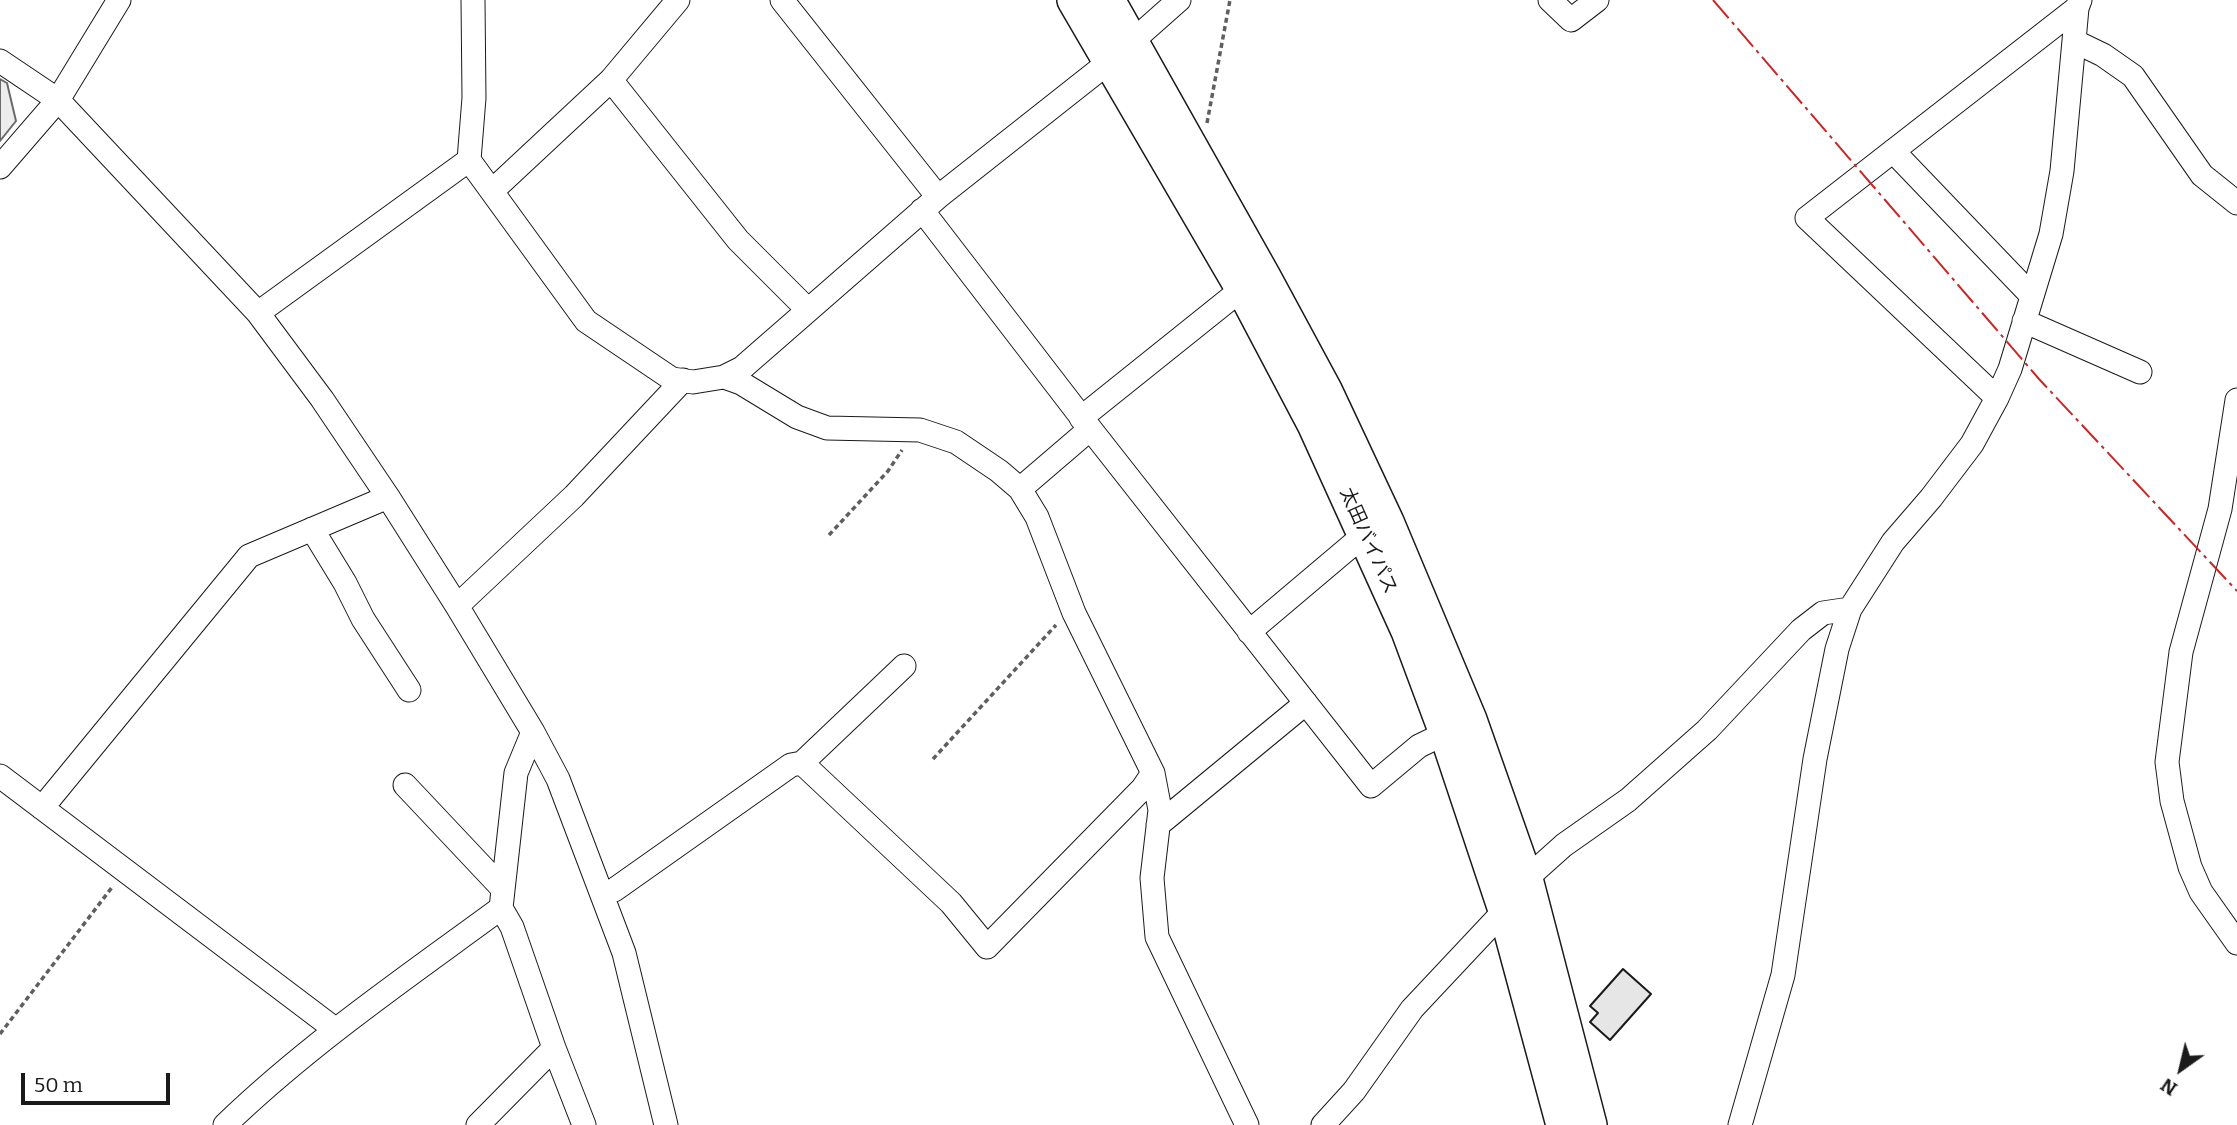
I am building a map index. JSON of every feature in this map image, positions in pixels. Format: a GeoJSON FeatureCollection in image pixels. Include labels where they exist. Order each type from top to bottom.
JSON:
{"type":"FeatureCollection","features":[{"type":"Feature","properties":{"kind":"highway","name":"太田バイパス"},"geometry":{"type":"LineString","coordinates":[[1074,0],[1120,51],[1184,135],[1319,379],[1387,522],[1470,720],[1526,879],[1590,1125]]}},
{"type":"Feature","properties":{"kind":"highway","name":"太田バイパス"},"geometry":{"type":"LineString","coordinates":[[1108,0],[1120,51],[1314,424],[1408,631],[1446,733],[1505,911],[1563,1125]]}},
{"type":"Feature","properties":{"kind":"street"},"geometry":{"type":"LineString","coordinates":[[0,167],[58,100],[119,0]]}},
{"type":"Feature","properties":{"kind":"street"},"geometry":{"type":"LineString","coordinates":[[473,0],[474,98],[469,160],[586,321],[672,379],[693,382],[724,377],[742,368],[930,203],[1120,51],[1179,0]]}},
{"type":"Feature","properties":{"kind":"street"},"geometry":{"type":"LineString","coordinates":[[492,191],[611,80],[678,0]]}},
{"type":"Feature","properties":{"kind":"street"},"geometry":{"type":"LineString","coordinates":[[782,0],[1086,424],[1371,786],[1419,746],[1446,733]]}},
{"type":"Feature","properties":{"kind":"street"},"geometry":{"type":"LineString","coordinates":[[1550,0],[1571,20],[1597,0]]}},
{"type":"Feature","properties":{"kind":"street"},"geometry":{"type":"LineString","coordinates":[[1740,1125],[1783,975],[1815,759],[1837,649],[1850,609],[1893,542],[1972,444],[2010,369],[2050,233],[2062,171],[2078,4]]}},
{"type":"Feature","properties":{"kind":"street"},"geometry":{"type":"LineString","coordinates":[[1997,398],[1807,218],[2078,4]]}},
{"type":"Feature","properties":{"kind":"street"},"geometry":{"type":"LineString","coordinates":[[2074,41],[2103,55],[2133,76],[2202,175],[2237,203]]}},
{"type":"Feature","properties":{"kind":"street"},"geometry":{"type":"LineString","coordinates":[[0,61],[58,100],[258,313],[322,399],[457,606],[533,732],[558,779],[603,892],[624,953],[662,1123]]}},
{"type":"Feature","properties":{"kind":"street"},"geometry":{"type":"LineString","coordinates":[[611,80],[738,240],[808,310]]}},
{"type":"Feature","properties":{"kind":"street"},"geometry":{"type":"LineString","coordinates":[[1893,151],[2032,296]]}},
{"type":"Feature","properties":{"kind":"street"},"geometry":{"type":"LineString","coordinates":[[258,313],[469,160]]}},
{"type":"Feature","properties":{"kind":"street"},"geometry":{"type":"LineString","coordinates":[[1020,489],[1086,424],[1242,289]]}},
{"type":"Feature","properties":{"kind":"street"},"geometry":{"type":"LineString","coordinates":[[2024,321],[2140,372]]}},
{"type":"Feature","properties":{"kind":"street"},"geometry":{"type":"LineString","coordinates":[[724,377],[741,383],[797,417],[827,428],[915,430],[956,442],[1020,489],[1037,517],[1072,608],[1153,773],[1160,810],[1152,878],[1157,937],[1247,1125]]}},
{"type":"Feature","properties":{"kind":"street"},"geometry":{"type":"LineString","coordinates":[[457,606],[574,496],[683,380]]}},
{"type":"Feature","properties":{"kind":"street"},"geometry":{"type":"LineString","coordinates":[[2237,400],[2234,440],[2220,509],[2182,652],[2168,762],[2172,801],[2190,867],[2201,892],[2237,943]]}},
{"type":"Feature","properties":{"kind":"street"},"geometry":{"type":"LineString","coordinates":[[42,808],[249,555],[388,497]]}},
{"type":"Feature","properties":{"kind":"street"},"geometry":{"type":"LineString","coordinates":[[312,529],[363,619],[409,690]]}},
{"type":"Feature","properties":{"kind":"street"},"geometry":{"type":"LineString","coordinates":[[1249,632],[1365,534]]}},
{"type":"Feature","properties":{"kind":"street"},"geometry":{"type":"LineString","coordinates":[[1323,1125],[1354,1091],[1412,1009],[1505,911],[1526,879],[1564,845],[1628,800],[1707,730],[1801,630],[1823,613],[1850,609]]}},
{"type":"Feature","properties":{"kind":"street"},"geometry":{"type":"LineString","coordinates":[[603,892],[614,890],[790,765],[802,763],[904,666]]}},
{"type":"Feature","properties":{"kind":"street"},"geometry":{"type":"LineString","coordinates":[[1158,825],[1306,703]]}},
{"type":"Feature","properties":{"kind":"street"},"geometry":{"type":"LineString","coordinates":[[225,1125],[336,1031],[502,899],[516,774],[533,732]]}},
{"type":"Feature","properties":{"kind":"street"},"geometry":{"type":"LineString","coordinates":[[802,763],[951,903],[987,947],[1143,788],[1153,773]]}},
{"type":"Feature","properties":{"kind":"street"},"geometry":{"type":"LineString","coordinates":[[0,776],[336,1031]]}},
{"type":"Feature","properties":{"kind":"street"},"geometry":{"type":"LineString","coordinates":[[405,785],[502,899],[584,1125]]}},
{"type":"Feature","properties":{"kind":"street"},"geometry":{"type":"LineString","coordinates":[[478,1125],[554,1048]]}},
{"type":"Feature","properties":{"kind":"path"},"geometry":{"type":"LineString","coordinates":[[1184,135],[1206,125],[1230,0]]}},
{"type":"Feature","properties":{"kind":"path"},"geometry":{"type":"LineString","coordinates":[[829,535],[888,471],[915,430]]}},
{"type":"Feature","properties":{"kind":"path"},"geometry":{"type":"LineString","coordinates":[[933,759],[1072,608]]}},
{"type":"Feature","properties":{"kind":"path"},"geometry":{"type":"LineString","coordinates":[[0,1034],[124,870]]}},
{"type":"Feature","properties":{"kind":"shaded area"},"geometry":{"type":"Polygon","coordinates":[[[0,79],[7,83],[16,121],[0,141],[0,79]]]}},
{"type":"Feature","properties":{"kind":"building"},"geometry":{"type":"Polygon","coordinates":[[[1623,969],[1651,994],[1610,1040],[1590,1022],[1598,1013],[1590,1006],[1623,969]]]}},
{"type":"Feature","properties":{"kind":"power"},"geometry":{"type":"LineString","coordinates":[[1713,0],[2039,379],[2237,591]]}}]}
